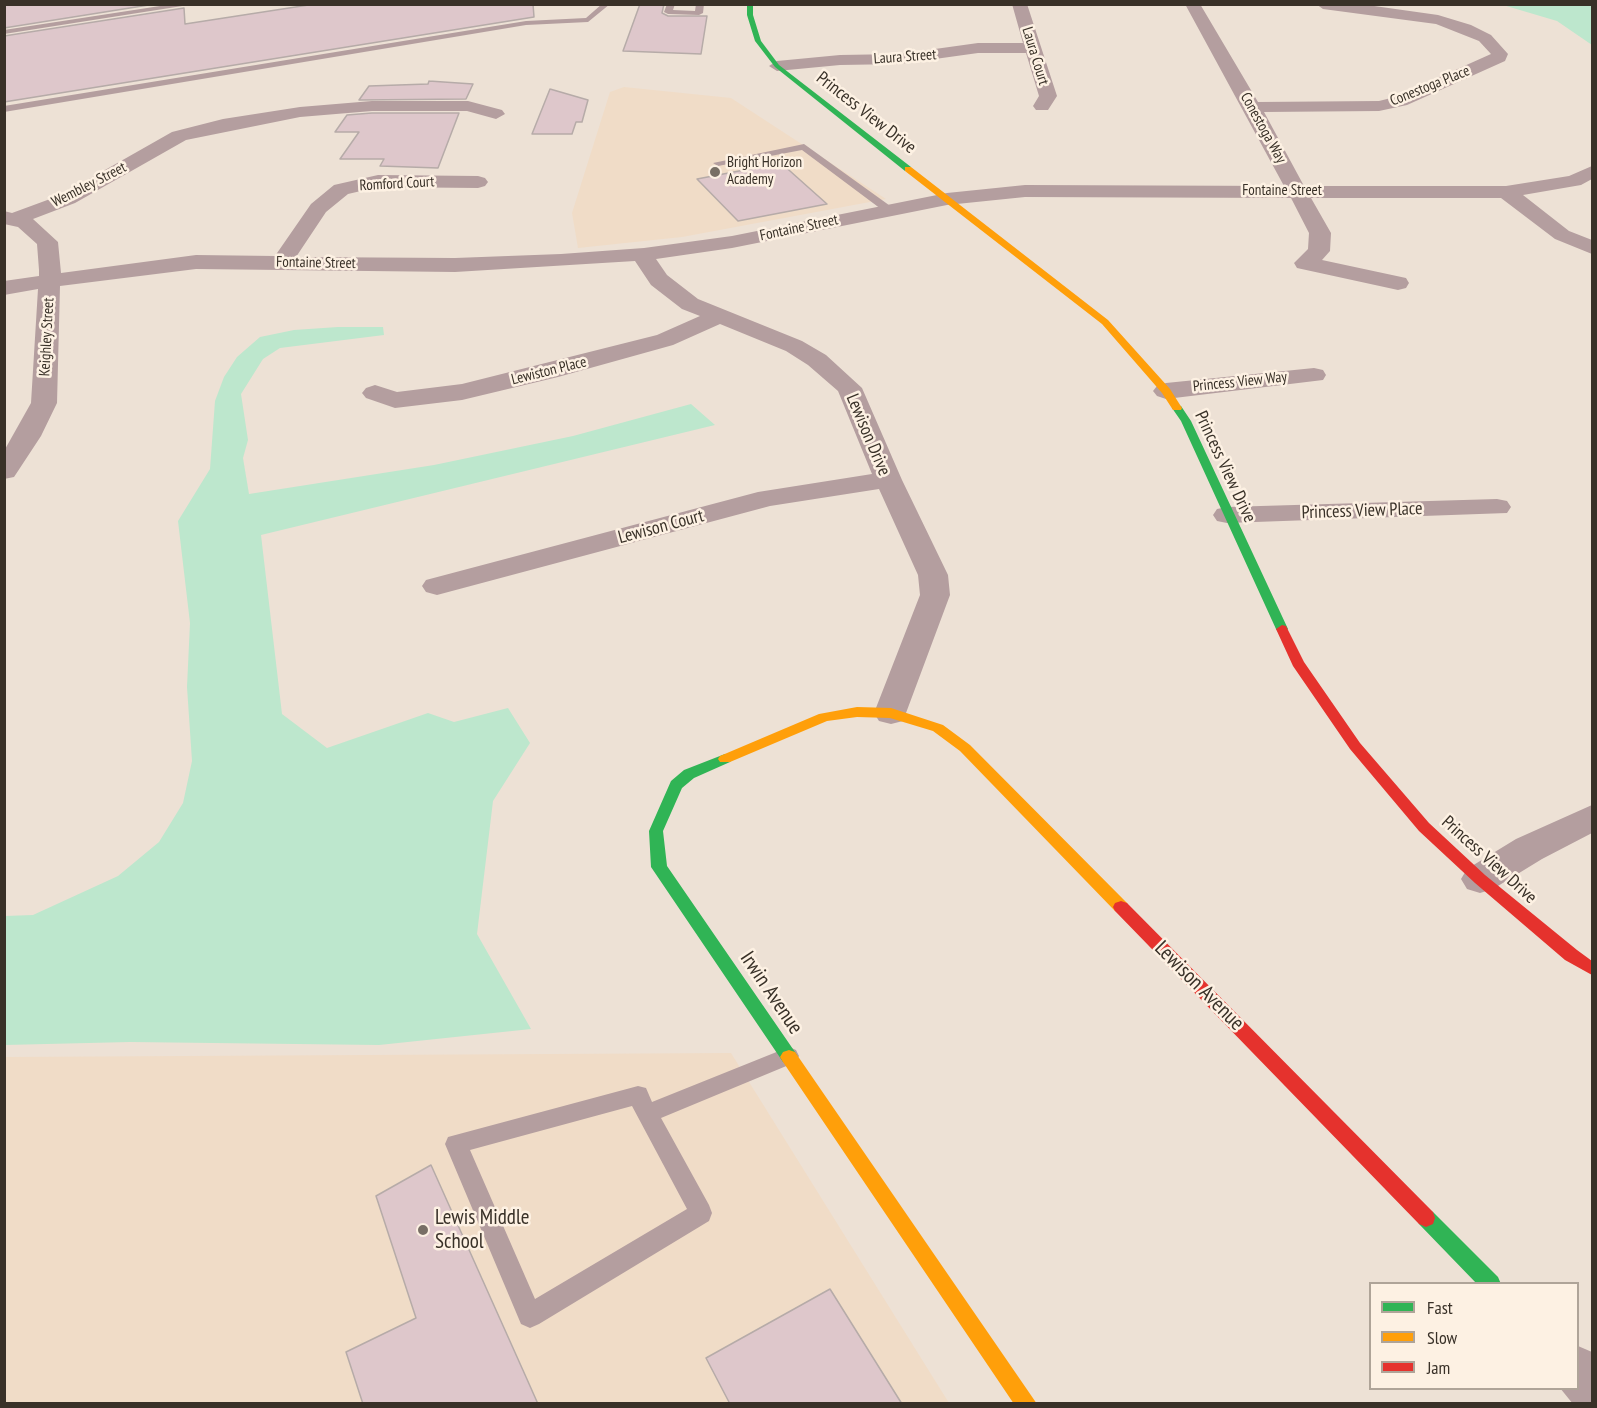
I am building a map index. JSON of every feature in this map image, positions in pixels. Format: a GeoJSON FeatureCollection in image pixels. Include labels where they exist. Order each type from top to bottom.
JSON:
{"type":"FeatureCollection","features":[{"type":"Feature","properties":{"kind":"main road","name":"Princess View Drive"},"geometry":{"type":"LineString","coordinates":[[750,4],[750,15],[758,41],[777,66],[1105,322],[1166,391],[1186,421],[1227,515],[1298,663],[1355,746],[1424,827],[1480,879],[1571,955],[1593,969]]}},
{"type":"Feature","properties":{"kind":"main road","name":"Irwin Avenue"},"geometry":{"type":"LineString","coordinates":[[891,713],[857,712],[824,717],[689,774],[676,785],[656,831],[659,867],[1027,1404]]}},
{"type":"Feature","properties":{"kind":"main road","name":"Lewison Avenue"},"geometry":{"type":"LineString","coordinates":[[891,713],[938,728],[965,748],[1489,1282]]}},
{"type":"Feature","properties":{"kind":"street","name":"Laura Court"},"geometry":{"type":"LineString","coordinates":[[1019,4],[1048,96],[1042,106]]}},
{"type":"Feature","properties":{"kind":"street","name":"Conestoga Way"},"geometry":{"type":"LineString","coordinates":[[1192,4],[1252,107],[1320,233],[1319,251],[1305,263],[1398,283]]}},
{"type":"Feature","properties":{"kind":"street","name":"Conestoga Place"},"geometry":{"type":"LineString","coordinates":[[1252,107],[1379,106],[1401,101],[1499,57],[1500,54],[1493,44],[1465,28],[1415,16],[1323,4]]}},
{"type":"Feature","properties":{"kind":"street","name":"Laura Street"},"geometry":{"type":"LineString","coordinates":[[777,66],[840,60],[899,59],[978,48],[1032,48]]}},
{"type":"Feature","properties":{"kind":"street","name":"Wembley Street"},"geometry":{"type":"LineString","coordinates":[[9,218],[68,199],[179,135],[223,125],[336,108],[468,105],[496,114]]}},
{"type":"Feature","properties":{"kind":"street","name":"Fontaine Street"},"geometry":{"type":"LineString","coordinates":[[4,288],[134,268],[196,262],[455,265],[561,261],[644,254],[732,242],[947,199],[1025,191],[1506,192],[1574,181],[1593,172]]}},
{"type":"Feature","properties":{"kind":"street","name":"Romford Court"},"geometry":{"type":"LineString","coordinates":[[280,263],[318,208],[341,189],[378,181],[478,182]]}},
{"type":"Feature","properties":{"kind":"street"},"geometry":{"type":"LineString","coordinates":[[1506,192],[1562,235],[1592,248]]}},
{"type":"Feature","properties":{"kind":"street","name":"Keighley Street"},"geometry":{"type":"LineString","coordinates":[[4,471],[28,436],[44,402],[50,281],[47,242],[25,223],[9,218]]}},
{"type":"Feature","properties":{"kind":"street","name":"Lewison Drive"},"geometry":{"type":"LineString","coordinates":[[644,254],[648,267],[659,280],[690,304],[717,317],[794,346],[817,360],[849,388],[888,480],[933,575],[935,595],[891,713]]}},
{"type":"Feature","properties":{"kind":"street","name":"Lewiston Place"},"geometry":{"type":"LineString","coordinates":[[375,393],[395,400],[473,390],[665,340],[717,317]]}},
{"type":"Feature","properties":{"kind":"street","name":"Princess View Way"},"geometry":{"type":"LineString","coordinates":[[1166,391],[1314,375]]}},
{"type":"Feature","properties":{"kind":"street","name":"Lewison Court"},"geometry":{"type":"LineString","coordinates":[[437,586],[768,498],[888,480]]}},
{"type":"Feature","properties":{"kind":"street","name":"Princess View Place"},"geometry":{"type":"LineString","coordinates":[[1227,515],[1497,507]]}},
{"type":"Feature","properties":{"kind":"street"},"geometry":{"type":"LineString","coordinates":[[1480,879],[1529,849],[1593,818]]}},
{"type":"Feature","properties":{"kind":"street"},"geometry":{"type":"LineString","coordinates":[[1579,1372],[1593,1387]]}},
{"type":"Feature","properties":{"kind":"lane"},"geometry":{"type":"LineString","coordinates":[[4,32],[192,4]]}},
{"type":"Feature","properties":{"kind":"lane"},"geometry":{"type":"LineString","coordinates":[[4,109],[526,23],[588,20],[607,4]]}},
{"type":"Feature","properties":{"kind":"lane"},"geometry":{"type":"LineString","coordinates":[[670,4],[668,12],[699,13],[700,4]]}},
{"type":"Feature","properties":{"kind":"lane"},"geometry":{"type":"LineString","coordinates":[[718,163],[804,147],[890,210]]}},
{"type":"Feature","properties":{"kind":"lane"},"geometry":{"type":"LineString","coordinates":[[647,1114],[789,1056]]}},
{"type":"Feature","properties":{"kind":"lane"},"geometry":{"type":"LineString","coordinates":[[638,1095],[647,1114],[702,1213],[530,1316],[456,1144],[638,1095]]}},
{"type":"Feature","properties":{"kind":"shaded area","name":"Bright Horizon Academy"},"geometry":{"type":"Polygon","coordinates":[[[624,87],[731,98],[886,199],[682,237],[578,248],[572,213],[610,92],[624,87]]]}},
{"type":"Feature","properties":{"kind":"shaded area","name":"Lewis Middle School"},"geometry":{"type":"Polygon","coordinates":[[[731,1053],[949,1403],[5,1403],[4,1057],[731,1053]]]}},
{"type":"Feature","properties":{"kind":"green space"},"geometry":{"type":"Polygon","coordinates":[[[1503,5],[1592,5],[1592,45],[1557,21],[1503,5]]]}},
{"type":"Feature","properties":{"kind":"green space"},"geometry":{"type":"Polygon","coordinates":[[[383,327],[384,335],[280,348],[263,359],[241,394],[248,440],[243,458],[249,494],[434,465],[573,436],[691,404],[715,425],[261,535],[282,714],[327,748],[428,713],[454,722],[508,708],[530,743],[493,801],[477,934],[531,1029],[379,1045],[130,1042],[5,1045],[5,916],[33,915],[118,876],[159,842],[183,803],[192,761],[187,687],[190,623],[178,521],[210,469],[215,401],[224,377],[237,357],[260,337],[294,330],[383,327]]]}},
{"type":"Feature","properties":{"kind":"building"},"geometry":{"type":"Polygon","coordinates":[[[4,4],[155,4],[4,28],[4,4]]]}},
{"type":"Feature","properties":{"kind":"building"},"geometry":{"type":"Polygon","coordinates":[[[315,4],[533,4],[534,17],[4,102],[4,36],[184,8],[185,24],[315,4]]]}},
{"type":"Feature","properties":{"kind":"building"},"geometry":{"type":"Polygon","coordinates":[[[640,4],[664,4],[662,13],[668,16],[707,16],[701,54],[623,51],[640,4]]]}},
{"type":"Feature","properties":{"kind":"building"},"geometry":{"type":"Polygon","coordinates":[[[429,81],[473,84],[466,99],[359,100],[369,86],[428,84],[429,81]]]}},
{"type":"Feature","properties":{"kind":"building"},"geometry":{"type":"Polygon","coordinates":[[[550,89],[588,100],[582,122],[576,122],[572,134],[532,134],[550,89]]]}},
{"type":"Feature","properties":{"kind":"building"},"geometry":{"type":"Polygon","coordinates":[[[459,113],[438,168],[380,166],[384,159],[340,159],[359,132],[335,132],[347,115],[459,113]]]}},
{"type":"Feature","properties":{"kind":"building"},"geometry":{"type":"Polygon","coordinates":[[[781,163],[827,204],[738,221],[697,179],[781,163]]]}},
{"type":"Feature","properties":{"kind":"building"},"geometry":{"type":"Polygon","coordinates":[[[431,1165],[538,1404],[363,1404],[346,1352],[416,1318],[376,1196],[431,1165]]]}},
{"type":"Feature","properties":{"kind":"building"},"geometry":{"type":"Polygon","coordinates":[[[830,1289],[902,1404],[730,1404],[706,1358],[830,1289]]]}},
{"type":"Feature","properties":{"kind":"traffic: fast"},"geometry":{"type":"LineString","coordinates":[[750,4],[750,15],[758,41],[777,66],[908,169]]}},
{"type":"Feature","properties":{"kind":"traffic: fast"},"geometry":{"type":"LineString","coordinates":[[1177,408],[1186,421],[1282,629]]}},
{"type":"Feature","properties":{"kind":"traffic: fast"},"geometry":{"type":"LineString","coordinates":[[725,759],[689,774],[676,785],[656,831],[659,867],[789,1057]]}},
{"type":"Feature","properties":{"kind":"traffic: fast"},"geometry":{"type":"LineString","coordinates":[[1426,1218],[1489,1282]]}},
{"type":"Feature","properties":{"kind":"traffic: slow"},"geometry":{"type":"LineString","coordinates":[[908,169],[1105,322],[1166,391],[1177,408]]}},
{"type":"Feature","properties":{"kind":"traffic: slow"},"geometry":{"type":"LineString","coordinates":[[725,759],[824,717],[857,712],[891,713],[938,728],[965,748],[1121,907]]}},
{"type":"Feature","properties":{"kind":"traffic: slow"},"geometry":{"type":"LineString","coordinates":[[789,1057],[1027,1404]]}},
{"type":"Feature","properties":{"kind":"traffic: jam"},"geometry":{"type":"LineString","coordinates":[[1282,629],[1298,663],[1355,746],[1424,827],[1480,879],[1571,955],[1592,969]]}},
{"type":"Feature","properties":{"kind":"traffic: jam"},"geometry":{"type":"LineString","coordinates":[[1121,907],[1426,1218]]}},
{"type":"Feature","properties":{"kind":"place","name":"Bright Horizon Academy"},"geometry":{"type":"Point","coordinates":[715,172]}},
{"type":"Feature","properties":{"kind":"place","name":"Lewis Middle School"},"geometry":{"type":"Point","coordinates":[423,1230]}}]}
